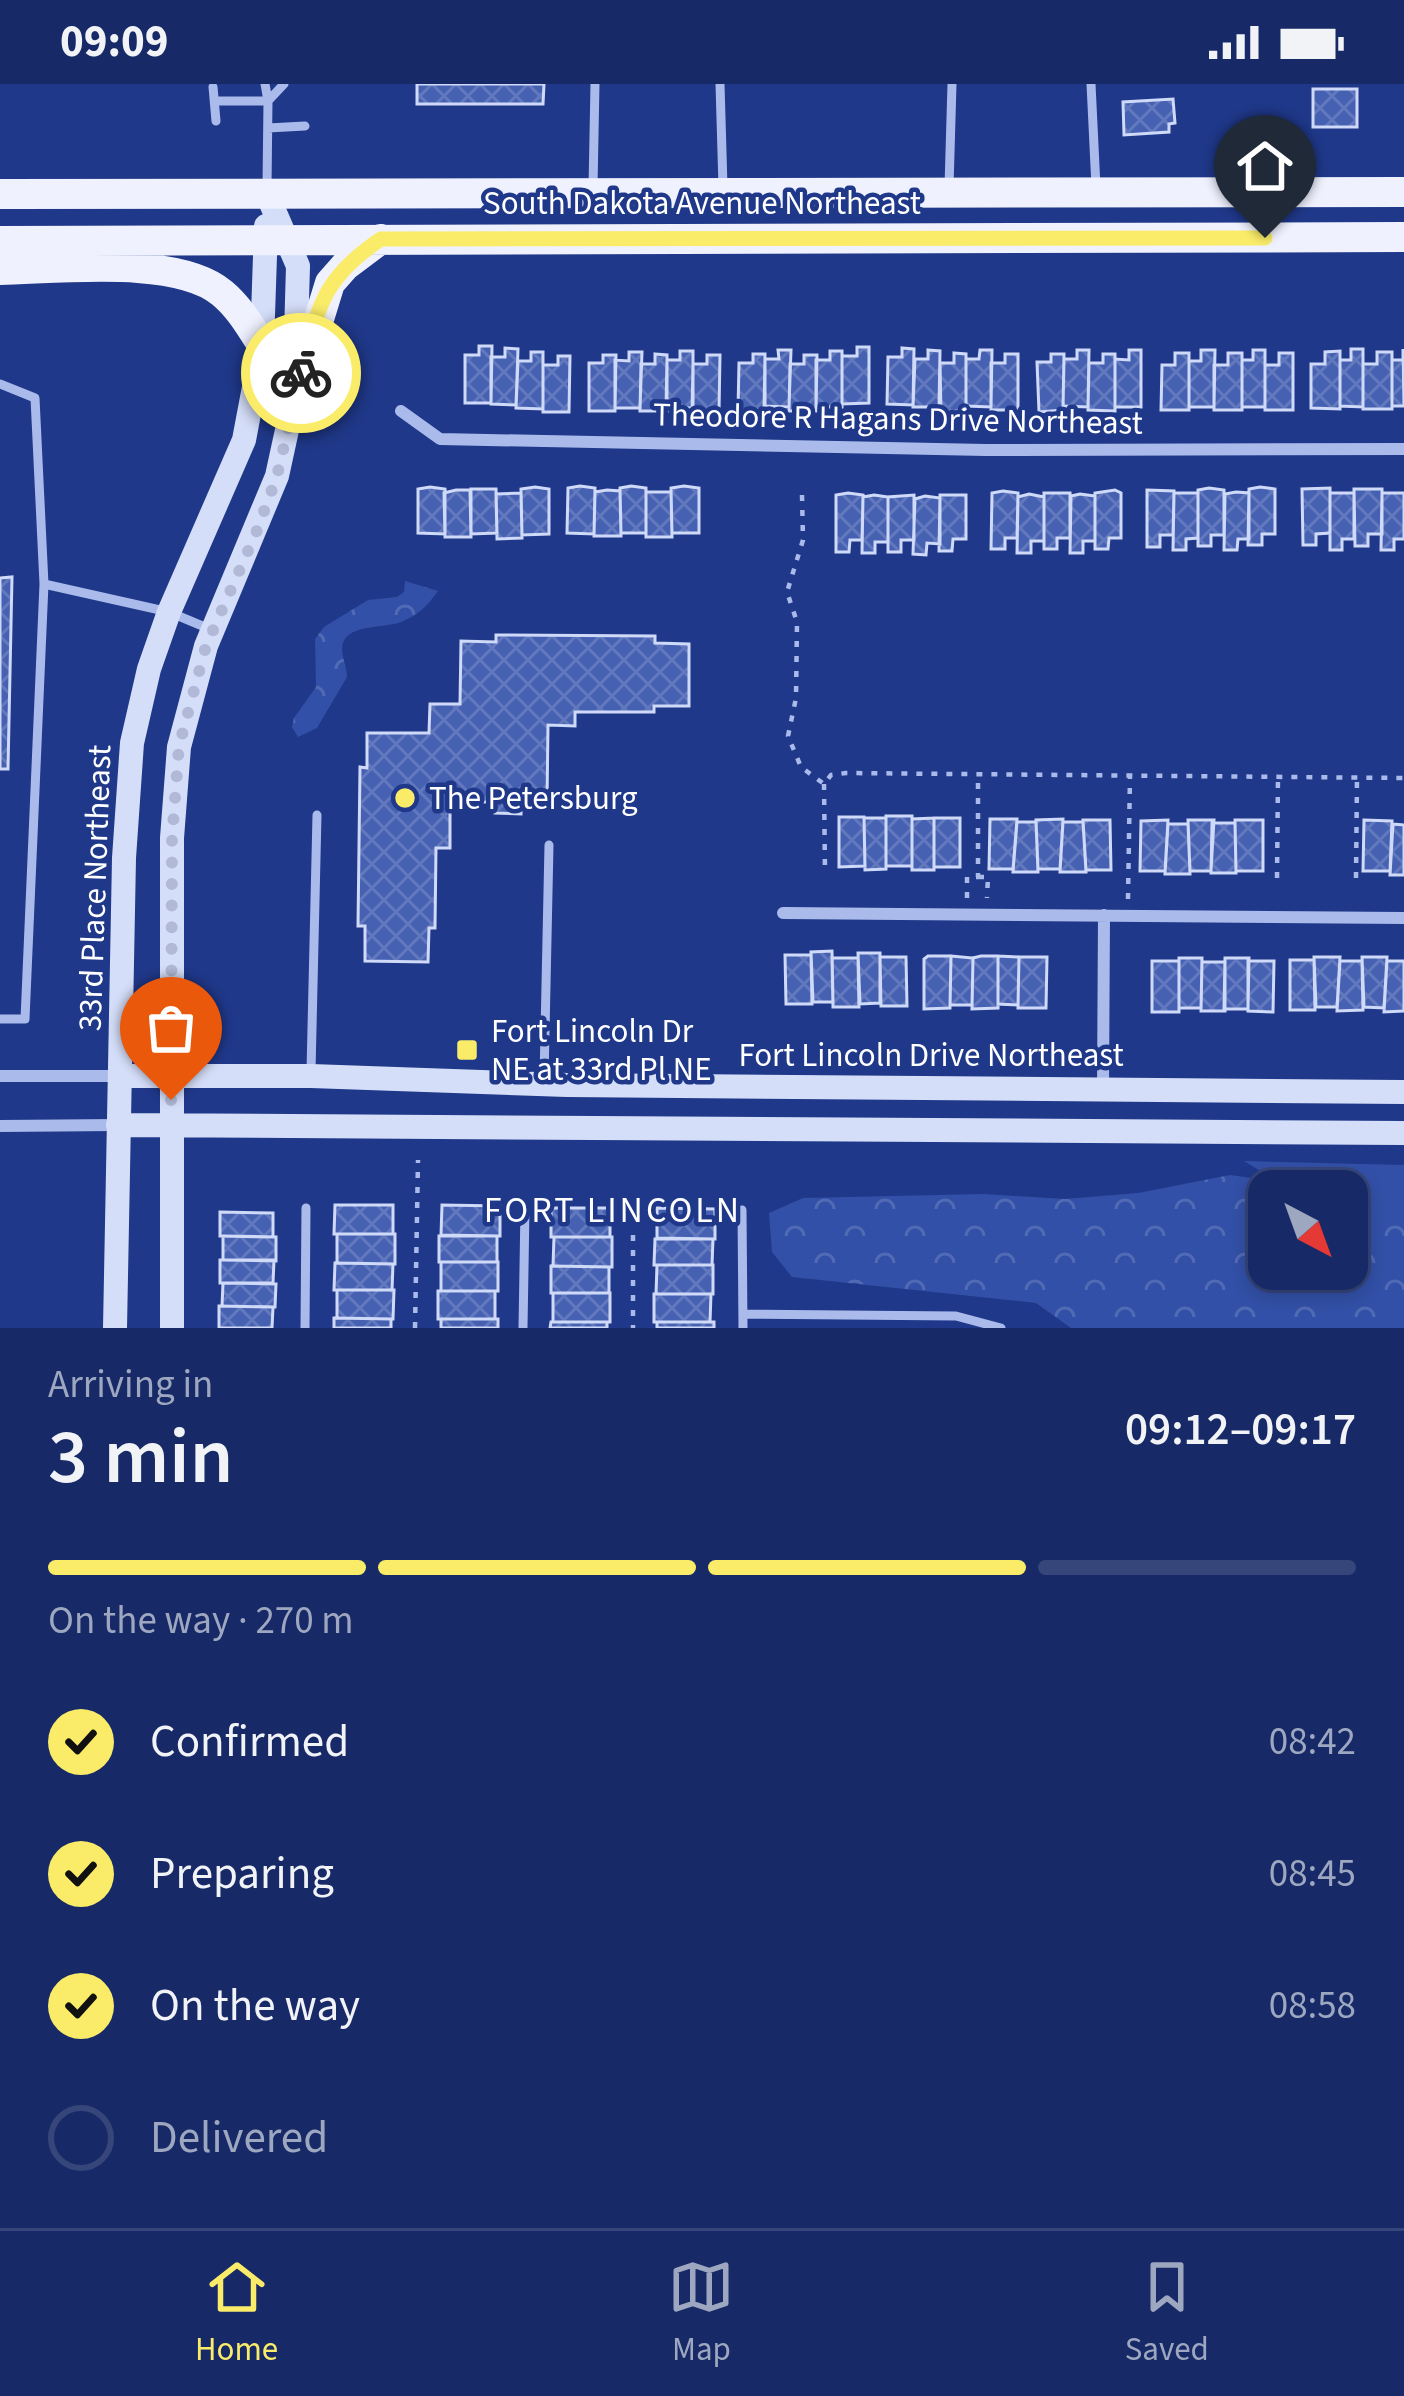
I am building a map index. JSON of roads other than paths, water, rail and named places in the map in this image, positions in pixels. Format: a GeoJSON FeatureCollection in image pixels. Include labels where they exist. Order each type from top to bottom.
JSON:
{"type":"FeatureCollection","features":[{"type":"Feature","properties":{"kind":"main road"},"geometry":{"type":"LineString","coordinates":[[1096,192],[1096,238]]}},
{"type":"Feature","properties":{"kind":"main road","name":"South Dakota Avenue Northeast"},"geometry":{"type":"LineString","coordinates":[[0,194],[1404,192]]}},
{"type":"Feature","properties":{"kind":"main road","name":"South Dakota Avenue Northeast"},"geometry":{"type":"LineString","coordinates":[[0,242],[1404,237]]}},
{"type":"Feature","properties":{"kind":"main road"},"geometry":{"type":"LineString","coordinates":[[292,407],[330,283],[381,239]]}},
{"type":"Feature","properties":{"kind":"main road"},"geometry":{"type":"LineString","coordinates":[[0,270],[179,272],[220,291],[262,345]]}},
{"type":"Feature","properties":{"kind":"street","name":"33rd Place Northeast"},"geometry":{"type":"LineString","coordinates":[[120,1076],[128,779],[140,705],[169,612],[238,458],[262,345],[276,240],[267,194]]}},
{"type":"Feature","properties":{"kind":"street","name":"33rd Place Northeast"},"geometry":{"type":"LineString","coordinates":[[171,1076],[176,773],[191,691],[268,502],[292,407],[298,266],[276,240]]}},
{"type":"Feature","properties":{"kind":"street","name":"Theodore R Hagans Drive Northeast"},"geometry":{"type":"LineString","coordinates":[[400,411],[440,439],[1005,450],[1404,449]]}},
{"type":"Feature","properties":{"kind":"street"},"geometry":{"type":"LineString","coordinates":[[784,913],[1404,918]]}},
{"type":"Feature","properties":{"kind":"street"},"geometry":{"type":"LineString","coordinates":[[1103,1090],[1104,915]]}},
{"type":"Feature","properties":{"kind":"street"},"geometry":{"type":"LineString","coordinates":[[0,1076],[120,1076],[116,1328]]}},
{"type":"Feature","properties":{"kind":"street","name":"Fort Lincoln Drive Northeast"},"geometry":{"type":"LineString","coordinates":[[120,1076],[1404,1091]]}},
{"type":"Feature","properties":{"kind":"street"},"geometry":{"type":"LineString","coordinates":[[171,1076],[172,1328]]}},
{"type":"Feature","properties":{"kind":"street"},"geometry":{"type":"LineString","coordinates":[[544,1084],[544,1125]]}},
{"type":"Feature","properties":{"kind":"street"},"geometry":{"type":"LineString","coordinates":[[0,1126],[544,1125],[1404,1133]]}},
{"type":"Feature","properties":{"kind":"lane"},"geometry":{"type":"LineString","coordinates":[[265,84],[267,194]]}},
{"type":"Feature","properties":{"kind":"lane"},"geometry":{"type":"LineString","coordinates":[[216,101],[268,101],[284,84]]}},
{"type":"Feature","properties":{"kind":"lane"},"geometry":{"type":"LineString","coordinates":[[592,194],[595,84]]}},
{"type":"Feature","properties":{"kind":"lane"},"geometry":{"type":"LineString","coordinates":[[720,84],[723,193]]}},
{"type":"Feature","properties":{"kind":"lane"},"geometry":{"type":"LineString","coordinates":[[949,193],[952,84]]}},
{"type":"Feature","properties":{"kind":"lane"},"geometry":{"type":"LineString","coordinates":[[1091,84],[1096,192]]}},
{"type":"Feature","properties":{"kind":"lane"},"geometry":{"type":"LineString","coordinates":[[213,87],[216,121]]}},
{"type":"Feature","properties":{"kind":"lane"},"geometry":{"type":"LineString","coordinates":[[268,128],[305,126]]}},
{"type":"Feature","properties":{"kind":"lane"},"geometry":{"type":"LineString","coordinates":[[0,384],[35,398],[44,584],[26,1019],[0,1019]]}},
{"type":"Feature","properties":{"kind":"lane"},"geometry":{"type":"LineString","coordinates":[[44,584],[169,612],[212,630]]}},
{"type":"Feature","properties":{"kind":"lane"},"geometry":{"type":"LineString","coordinates":[[311,1076],[317,815]]}},
{"type":"Feature","properties":{"kind":"lane"},"geometry":{"type":"LineString","coordinates":[[544,1084],[549,844]]}},
{"type":"Feature","properties":{"kind":"lane"},"geometry":{"type":"LineString","coordinates":[[305,1328],[306,1208]]}},
{"type":"Feature","properties":{"kind":"lane"},"geometry":{"type":"LineString","coordinates":[[523,1328],[525,1208]]}},
{"type":"Feature","properties":{"kind":"lane"},"geometry":{"type":"LineString","coordinates":[[742,1210],[743,1328]]}},
{"type":"Feature","properties":{"kind":"lane"},"geometry":{"type":"LineString","coordinates":[[743,1314],[956,1316],[1001,1328]]}},
{"type":"Feature","properties":{"kind":"place","name":"The Petersburg"},"geometry":{"type":"Point","coordinates":[405,798]}},
{"type":"Feature","properties":{"kind":"place","name":"Fort Lincoln Dr NE at 33rd Pl NE"},"geometry":{"type":"Point","coordinates":[467,1050]}},
{"type":"Feature","properties":{"kind":"district","name":"FORT LINCOLN"},"geometry":{"type":"Point","coordinates":[613,1210]}}]}
